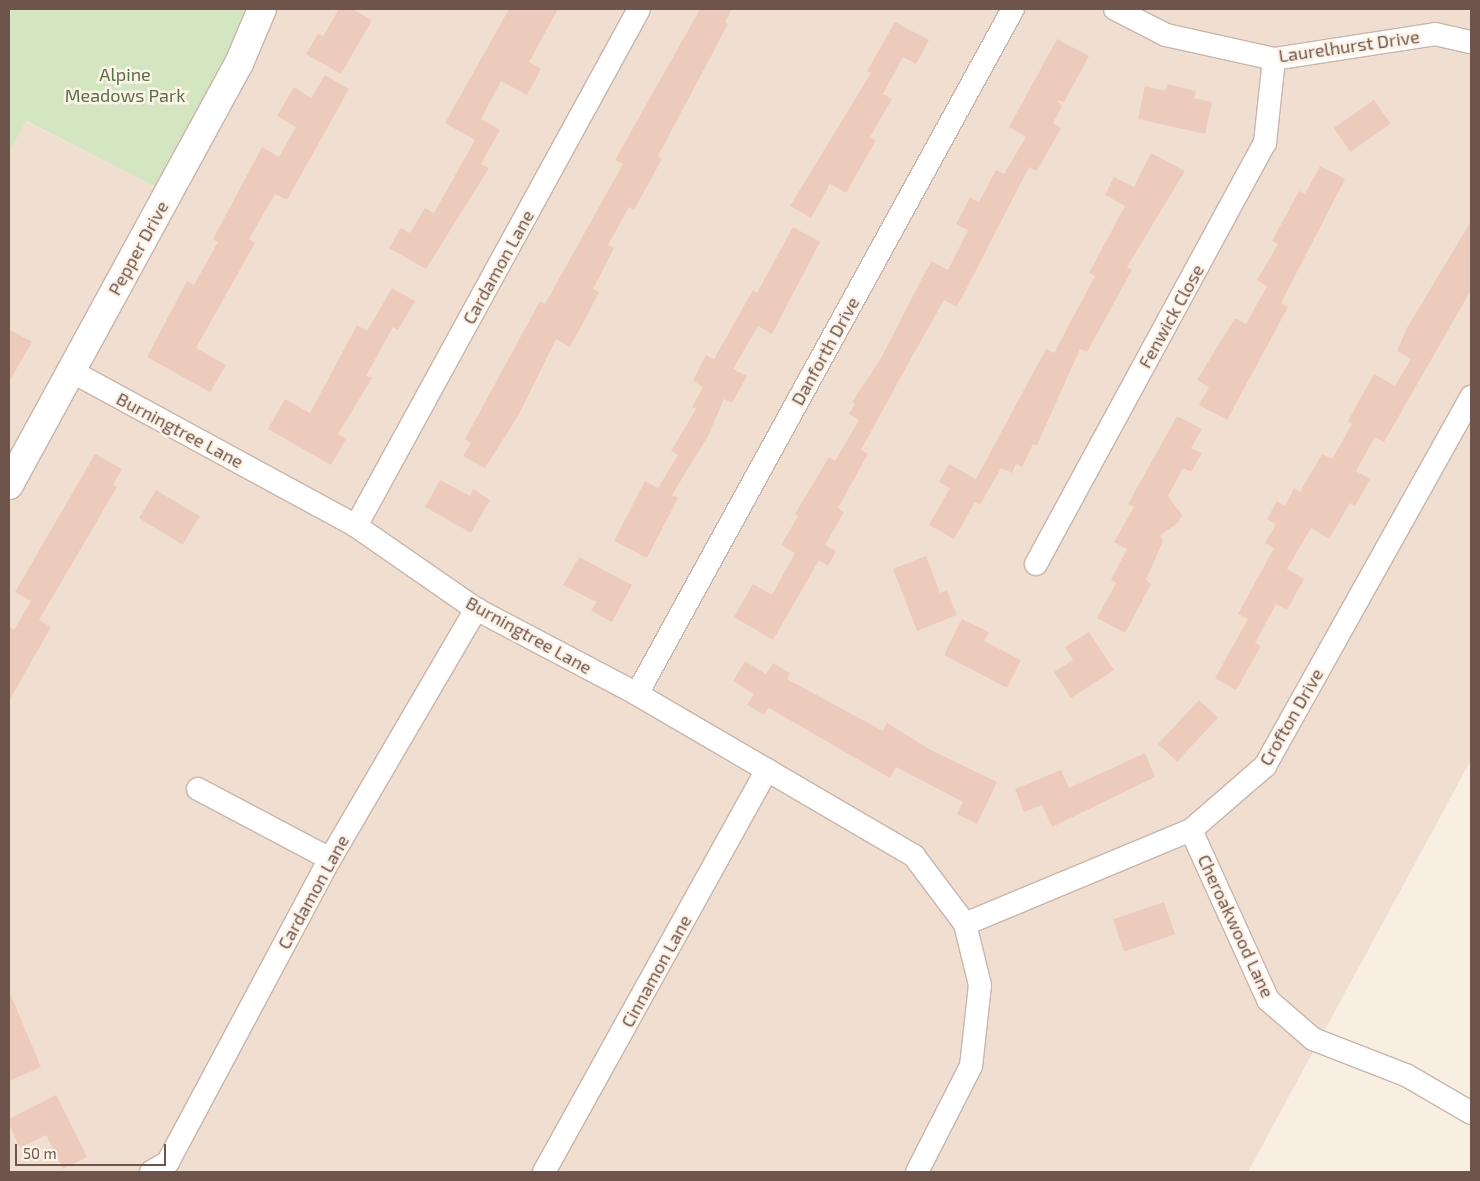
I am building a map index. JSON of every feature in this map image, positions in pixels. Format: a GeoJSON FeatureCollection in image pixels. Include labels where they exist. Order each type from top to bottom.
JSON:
{"type":"FeatureCollection","features":[{"type":"Feature","properties":{"kind":"street","name":"Pepper Drive"},"geometry":{"type":"LineString","coordinates":[[9,486],[240,61],[262,9]]}},
{"type":"Feature","properties":{"kind":"street","name":"Cardamon Lane"},"geometry":{"type":"LineString","coordinates":[[356,526],[639,9]]}},
{"type":"Feature","properties":{"kind":"street","name":"Danforth Drive"},"geometry":{"type":"LineString","coordinates":[[638,694],[1012,9]]}},
{"type":"Feature","properties":{"kind":"street","name":"Laurelhurst Drive"},"geometry":{"type":"LineString","coordinates":[[1115,9],[1166,35],[1274,58],[1435,34],[1471,42]]}},
{"type":"Feature","properties":{"kind":"street","name":"Fenwick Close"},"geometry":{"type":"LineString","coordinates":[[1036,564],[1265,143],[1274,58]]}},
{"type":"Feature","properties":{"kind":"street","name":"Burningtree Lane"},"geometry":{"type":"LineString","coordinates":[[71,371],[356,526],[476,609],[638,694],[914,856],[965,924]]}},
{"type":"Feature","properties":{"kind":"street","name":"Crofton Drive"},"geometry":{"type":"LineString","coordinates":[[965,924],[1191,830],[1265,766],[1471,397]]}},
{"type":"Feature","properties":{"kind":"street","name":"Cardamon Lane"},"geometry":{"type":"LineString","coordinates":[[151,1172],[168,1162],[330,859],[476,609]]}},
{"type":"Feature","properties":{"kind":"street","name":"Cinnamon Lane"},"geometry":{"type":"LineString","coordinates":[[544,1172],[767,770]]}},
{"type":"Feature","properties":{"kind":"street"},"geometry":{"type":"LineString","coordinates":[[198,789],[330,859]]}},
{"type":"Feature","properties":{"kind":"street","name":"Cheroakwood Lane"},"geometry":{"type":"LineString","coordinates":[[1191,830],[1268,1000],[1313,1039],[1406,1075],[1471,1114]]}},
{"type":"Feature","properties":{"kind":"street"},"geometry":{"type":"LineString","coordinates":[[917,1172],[971,1066],[980,985],[965,924]]}},
{"type":"Feature","properties":{"kind":"shaded area"},"geometry":{"type":"Polygon","coordinates":[[[245,9],[1471,9],[1471,760],[1248,1172],[9,1172],[9,152],[25,121],[156,187],[232,46],[245,9]]]}},
{"type":"Feature","properties":{"kind":"green space","name":"Alpine Meadows Park"},"geometry":{"type":"Polygon","coordinates":[[[9,9],[245,9],[232,46],[156,187],[26,121],[9,152],[9,9]]]}},
{"type":"Feature","properties":{"kind":"building"},"geometry":{"type":"Polygon","coordinates":[[[339,9],[352,9],[372,20],[341,74],[306,54],[318,34],[323,36],[339,9]]]}},
{"type":"Feature","properties":{"kind":"building"},"geometry":{"type":"Polygon","coordinates":[[[509,9],[558,9],[529,62],[541,69],[527,95],[501,81],[481,119],[500,130],[481,164],[489,168],[426,269],[389,248],[401,228],[410,233],[425,208],[434,213],[475,140],[445,123],[509,9]]]}},
{"type":"Feature","properties":{"kind":"building"},"geometry":{"type":"Polygon","coordinates":[[[700,9],[732,9],[725,22],[728,24],[658,156],[662,159],[634,210],[629,207],[608,245],[614,248],[593,289],[599,292],[591,308],[570,347],[556,339],[518,416],[485,468],[463,456],[471,443],[465,439],[540,301],[545,304],[623,164],[615,160],[700,9]]]}},
{"type":"Feature","properties":{"kind":"building"},"geometry":{"type":"Polygon","coordinates":[[[895,22],[929,40],[916,64],[903,57],[883,94],[892,99],[870,137],[876,140],[846,193],[830,184],[811,218],[790,206],[871,73],[867,71],[895,22]]]}},
{"type":"Feature","properties":{"kind":"building"},"geometry":{"type":"Polygon","coordinates":[[[1057,39],[1089,56],[1064,102],[1057,100],[1062,106],[1053,123],[1061,128],[1037,171],[1029,167],[957,307],[944,300],[909,362],[861,450],[868,454],[838,508],[844,512],[825,545],[836,551],[828,566],[819,560],[773,640],[734,617],[753,584],[772,595],[795,553],[781,545],[798,516],[795,514],[829,457],[835,461],[859,420],[849,414],[855,404],[852,402],[880,360],[931,261],[948,270],[968,230],[956,224],[970,197],[979,202],[996,170],[1004,174],[1026,137],[1009,127],[1057,39]]]}},
{"type":"Feature","properties":{"kind":"building"},"geometry":{"type":"Polygon","coordinates":[[[325,75],[349,89],[287,200],[275,194],[249,239],[255,243],[196,348],[226,365],[210,392],[147,357],[187,281],[194,285],[218,242],[213,239],[262,147],[279,157],[296,127],[277,116],[294,87],[311,98],[325,75]]]}},
{"type":"Feature","properties":{"kind":"building"},"geometry":{"type":"Polygon","coordinates":[[[1167,84],[1196,91],[1194,98],[1212,102],[1205,134],[1138,119],[1145,86],[1165,91],[1167,84]]]}},
{"type":"Feature","properties":{"kind":"building"},"geometry":{"type":"Polygon","coordinates":[[[1374,100],[1391,124],[1350,152],[1334,128],[1374,100]]]}},
{"type":"Feature","properties":{"kind":"building"},"geometry":{"type":"Polygon","coordinates":[[[1151,153],[1185,171],[1127,267],[1132,270],[1087,352],[1080,349],[1037,445],[1033,444],[1022,467],[1016,464],[1012,473],[1001,468],[980,505],[975,502],[954,539],[929,525],[950,488],[939,482],[949,464],[976,479],[1046,349],[1054,353],[1095,276],[1089,273],[1125,206],[1105,195],[1114,177],[1134,187],[1151,153]]]}},
{"type":"Feature","properties":{"kind":"building"},"geometry":{"type":"Polygon","coordinates":[[[1320,166],[1345,179],[1281,303],[1288,307],[1227,420],[1199,405],[1209,387],[1197,380],[1235,318],[1246,324],[1267,286],[1257,280],[1278,244],[1272,241],[1299,191],[1305,194],[1320,166]]]}},
{"type":"Feature","properties":{"kind":"building"},"geometry":{"type":"Polygon","coordinates":[[[1471,221],[1471,290],[1384,442],[1375,437],[1356,471],[1370,479],[1355,506],[1350,503],[1329,539],[1311,528],[1287,569],[1304,579],[1287,610],[1276,604],[1255,643],[1261,646],[1236,690],[1215,678],[1248,619],[1238,614],[1274,548],[1265,543],[1276,524],[1267,519],[1277,501],[1285,506],[1294,488],[1300,492],[1322,454],[1332,459],[1352,424],[1348,421],[1374,374],[1395,386],[1411,359],[1397,351],[1407,328],[1471,221]]]}},
{"type":"Feature","properties":{"kind":"building"},"geometry":{"type":"Polygon","coordinates":[[[793,227],[820,242],[772,334],[758,326],[733,369],[747,376],[732,403],[724,399],[708,436],[672,495],[678,498],[647,558],[614,541],[645,481],[658,488],[678,455],[671,451],[696,409],[692,407],[703,387],[693,381],[706,355],[714,359],[753,290],[757,293],[793,227]]]}},
{"type":"Feature","properties":{"kind":"building"},"geometry":{"type":"Polygon","coordinates":[[[392,288],[415,301],[398,330],[393,327],[366,376],[372,378],[338,434],[346,439],[331,465],[268,429],[285,399],[310,413],[357,325],[367,331],[392,288]]]}},
{"type":"Feature","properties":{"kind":"building"},"geometry":{"type":"Polygon","coordinates":[[[9,329],[32,342],[9,382],[9,329]]]}},
{"type":"Feature","properties":{"kind":"building"},"geometry":{"type":"Polygon","coordinates":[[[1177,416],[1202,429],[1191,448],[1202,453],[1191,472],[1183,468],[1168,496],[1182,515],[1178,523],[1160,535],[1163,541],[1146,580],[1151,584],[1125,633],[1097,618],[1116,583],[1111,580],[1127,549],[1114,542],[1134,507],[1128,504],[1177,416]]]}},
{"type":"Feature","properties":{"kind":"building"},"geometry":{"type":"Polygon","coordinates":[[[95,454],[122,469],[113,485],[117,487],[39,620],[51,627],[9,701],[9,626],[14,630],[31,601],[15,592],[95,454]]]}},
{"type":"Feature","properties":{"kind":"building"},"geometry":{"type":"Polygon","coordinates":[[[440,480],[470,496],[473,489],[490,500],[471,533],[425,507],[440,480]]]}},
{"type":"Feature","properties":{"kind":"building"},"geometry":{"type":"Polygon","coordinates":[[[156,490],[200,516],[183,545],[139,518],[156,490]]]}},
{"type":"Feature","properties":{"kind":"building"},"geometry":{"type":"Polygon","coordinates":[[[926,556],[940,593],[947,590],[957,615],[917,631],[893,569],[926,556]]]}},
{"type":"Feature","properties":{"kind":"building"},"geometry":{"type":"Polygon","coordinates":[[[579,557],[632,585],[612,622],[591,611],[596,602],[563,585],[579,557]]]}},
{"type":"Feature","properties":{"kind":"building"},"geometry":{"type":"Polygon","coordinates":[[[962,619],[989,632],[984,641],[1021,660],[1007,688],[944,655],[962,619]]]}},
{"type":"Feature","properties":{"kind":"building"},"geometry":{"type":"Polygon","coordinates":[[[1089,632],[1114,670],[1071,698],[1054,672],[1073,660],[1065,647],[1089,632]]]}},
{"type":"Feature","properties":{"kind":"building"},"geometry":{"type":"Polygon","coordinates":[[[745,661],[766,674],[773,663],[790,673],[787,679],[883,731],[887,723],[931,750],[997,782],[977,824],[957,814],[963,802],[896,767],[890,778],[769,708],[764,715],[747,705],[754,694],[733,681],[745,661]]]}},
{"type":"Feature","properties":{"kind":"building"},"geometry":{"type":"Polygon","coordinates":[[[1199,700],[1218,718],[1177,762],[1158,744],[1199,700]]]}},
{"type":"Feature","properties":{"kind":"building"},"geometry":{"type":"Polygon","coordinates":[[[1145,753],[1155,777],[1052,827],[1042,805],[1024,812],[1015,789],[1061,770],[1069,788],[1145,753]]]}},
{"type":"Feature","properties":{"kind":"building"},"geometry":{"type":"Polygon","coordinates":[[[1164,902],[1175,934],[1124,952],[1113,920],[1164,902]]]}},
{"type":"Feature","properties":{"kind":"building"},"geometry":{"type":"Polygon","coordinates":[[[9,991],[41,1067],[9,1081],[9,991]]]}},
{"type":"Feature","properties":{"kind":"building"},"geometry":{"type":"Polygon","coordinates":[[[56,1095],[87,1157],[63,1169],[46,1135],[20,1148],[9,1124],[9,1119],[56,1095]]]}}]}
